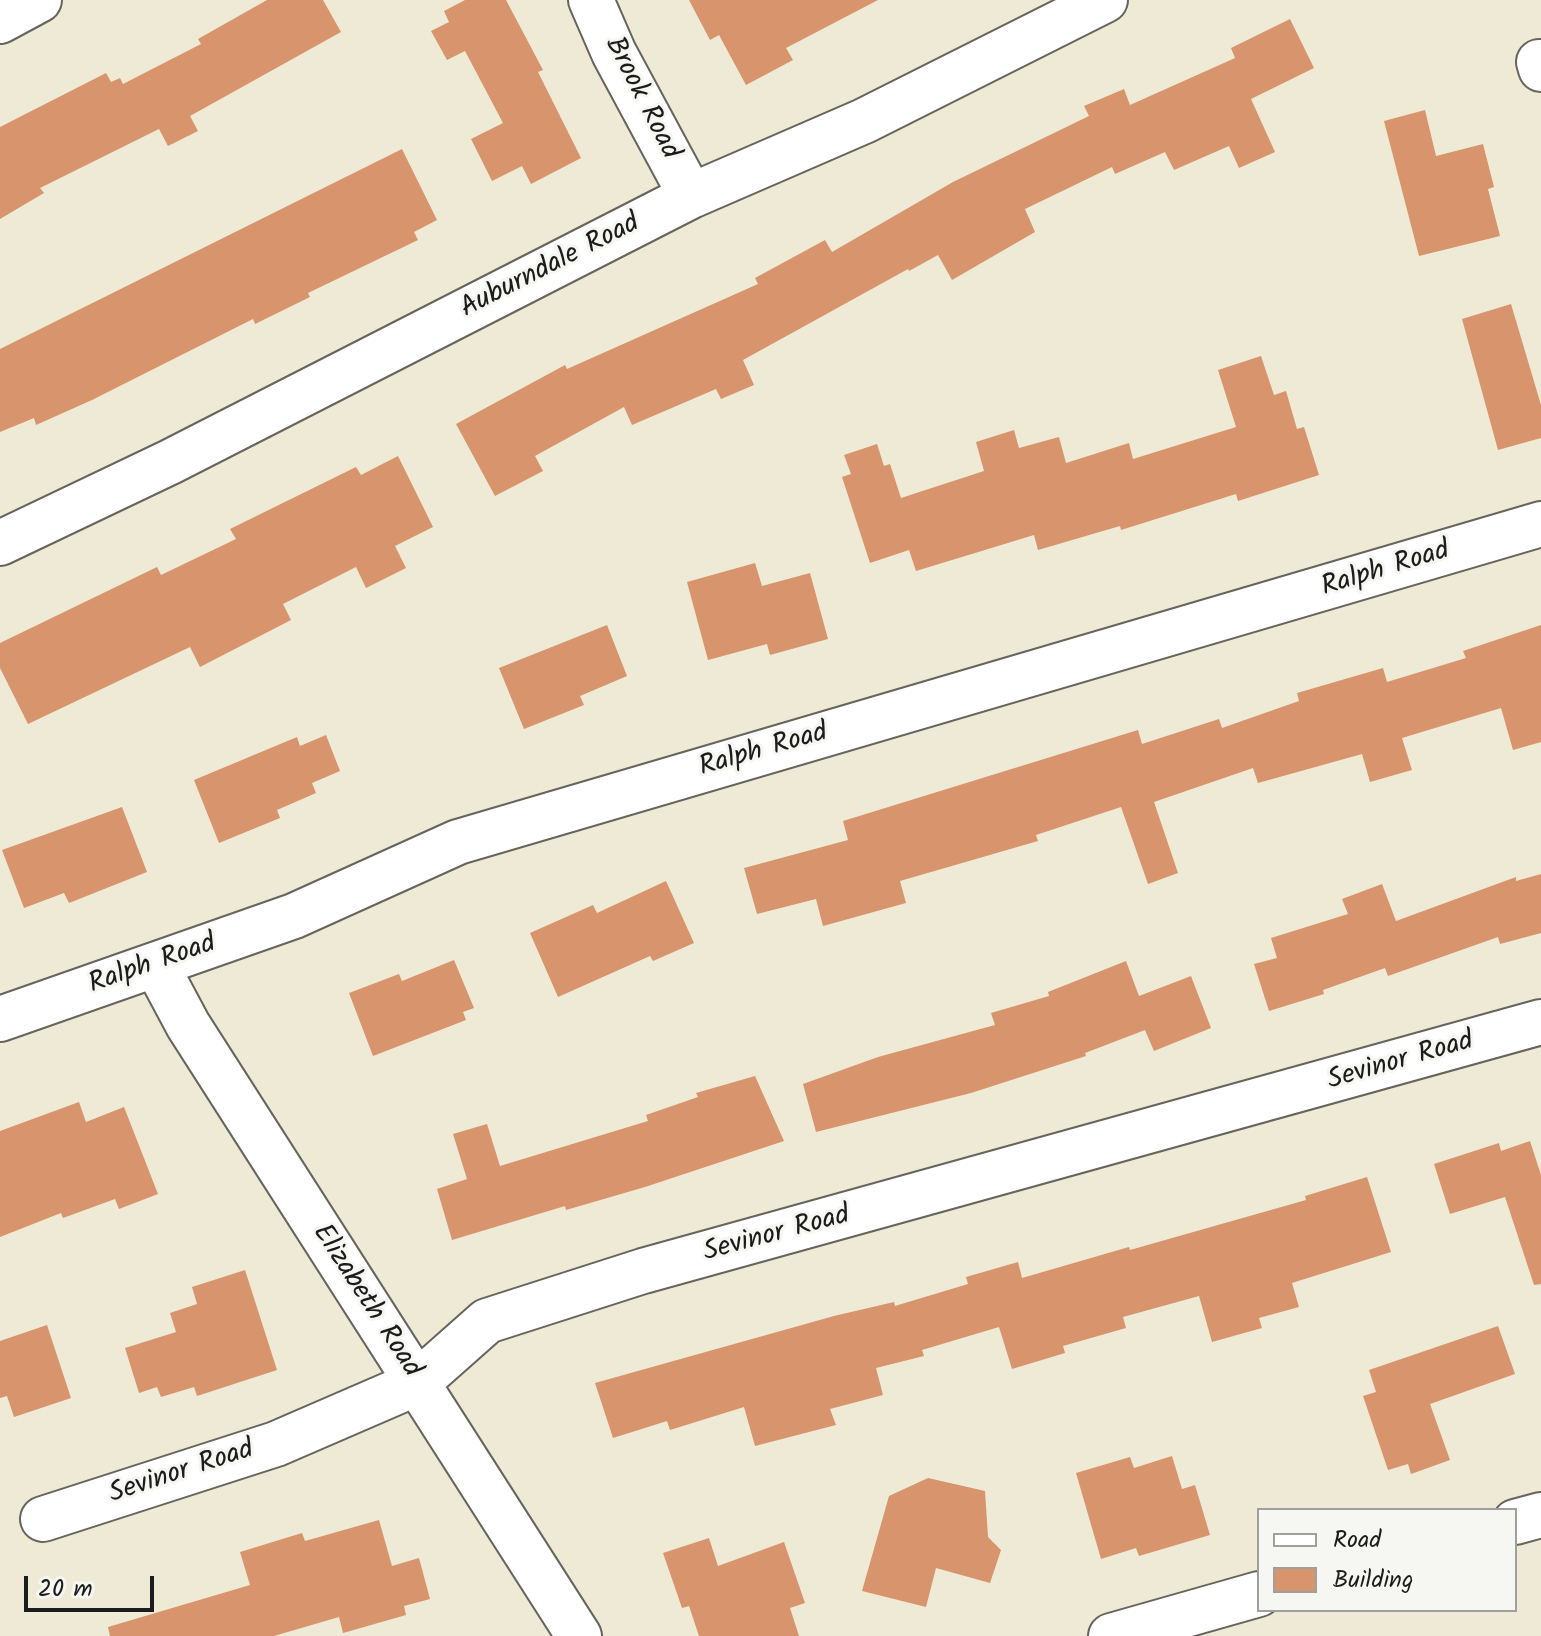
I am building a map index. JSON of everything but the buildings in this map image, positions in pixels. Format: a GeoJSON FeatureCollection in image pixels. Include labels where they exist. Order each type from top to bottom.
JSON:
{"type":"FeatureCollection","features":[{"type":"Feature","properties":{"kind":"street"},"geometry":{"type":"LineString","coordinates":[[0,21],[39,0]]}},
{"type":"Feature","properties":{"kind":"street","name":"Brook Road"},"geometry":{"type":"LineString","coordinates":[[591,0],[614,53],[691,196]]}},
{"type":"Feature","properties":{"kind":"street","name":"Auburndale Road"},"geometry":{"type":"LineString","coordinates":[[0,543],[170,462],[691,196],[864,121],[1105,0]]}},
{"type":"Feature","properties":{"kind":"street","name":"Ralph Road"},"geometry":{"type":"LineString","coordinates":[[0,1019],[294,916],[458,842],[1541,524]]}},
{"type":"Feature","properties":{"kind":"street","name":"Elizabeth Road"},"geometry":{"type":"LineString","coordinates":[[156,965],[188,1025],[579,1636]]}},
{"type":"Feature","properties":{"kind":"street","name":"Sevinor Road"},"geometry":{"type":"LineString","coordinates":[[43,1519],[276,1444],[417,1383],[487,1321],[643,1271],[1541,1022]]}},
{"type":"Feature","properties":{"kind":"street"},"geometry":{"type":"LineString","coordinates":[[1517,1521],[1541,1515]]}},
{"type":"Feature","properties":{"kind":"street"},"geometry":{"type":"LineString","coordinates":[[1111,1636],[1257,1595]]}}]}
